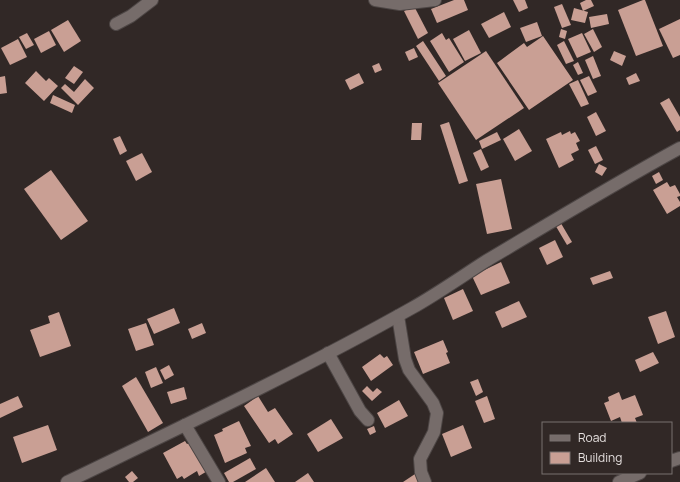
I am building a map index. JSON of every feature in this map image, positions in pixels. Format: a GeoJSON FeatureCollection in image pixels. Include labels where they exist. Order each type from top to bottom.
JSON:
{"type":"FeatureCollection","features":[{"type":"Feature","properties":{"kind":"street"},"geometry":{"type":"LineString","coordinates":[[116,24],[131,16],[152,0]]}},
{"type":"Feature","properties":{"kind":"street"},"geometry":{"type":"LineString","coordinates":[[375,0],[400,4],[435,0]]}},
{"type":"Feature","properties":{"kind":"street"},"geometry":{"type":"LineString","coordinates":[[67,482],[185,425],[398,316],[519,242],[680,148]]}},
{"type":"Feature","properties":{"kind":"street"},"geometry":{"type":"LineString","coordinates":[[398,316],[405,359],[409,370],[433,403],[437,413],[434,432],[420,459],[421,472],[425,482]]}},
{"type":"Feature","properties":{"kind":"street"},"geometry":{"type":"LineString","coordinates":[[328,353],[360,411],[368,420]]}},
{"type":"Feature","properties":{"kind":"street"},"geometry":{"type":"LineString","coordinates":[[185,425],[219,482]]}},
{"type":"Feature","properties":{"kind":"street"},"geometry":{"type":"LineString","coordinates":[[619,482],[638,474]]}},
{"type":"Feature","properties":{"kind":"building"},"geometry":{"type":"Polygon","coordinates":[[[454,0],[464,0],[468,10],[437,23],[431,9],[454,0]]]}},
{"type":"Feature","properties":{"kind":"building"},"geometry":{"type":"Polygon","coordinates":[[[513,0],[525,0],[528,8],[519,12],[513,0]]]}},
{"type":"Feature","properties":{"kind":"building"},"geometry":{"type":"Polygon","coordinates":[[[586,0],[591,0],[594,6],[583,11],[580,3],[586,0]]]}},
{"type":"Feature","properties":{"kind":"building"},"geometry":{"type":"Polygon","coordinates":[[[645,0],[663,46],[636,56],[618,10],[645,0]]]}},
{"type":"Feature","properties":{"kind":"building"},"geometry":{"type":"Polygon","coordinates":[[[562,4],[571,25],[562,28],[554,7],[562,4]]]}},
{"type":"Feature","properties":{"kind":"building"},"geometry":{"type":"Polygon","coordinates":[[[414,6],[428,33],[418,39],[404,11],[414,6]]]}},
{"type":"Feature","properties":{"kind":"building"},"geometry":{"type":"Polygon","coordinates":[[[574,8],[588,12],[585,23],[571,20],[574,8]]]}},
{"type":"Feature","properties":{"kind":"building"},"geometry":{"type":"Polygon","coordinates":[[[504,12],[511,27],[489,38],[481,24],[504,12]]]}},
{"type":"Feature","properties":{"kind":"building"},"geometry":{"type":"Polygon","coordinates":[[[607,14],[609,24],[591,28],[589,17],[607,14]]]}},
{"type":"Feature","properties":{"kind":"building"},"geometry":{"type":"Polygon","coordinates":[[[680,19],[680,55],[673,58],[659,29],[680,19]]]}},
{"type":"Feature","properties":{"kind":"building"},"geometry":{"type":"Polygon","coordinates":[[[68,20],[81,41],[64,52],[51,30],[68,20]]]}},
{"type":"Feature","properties":{"kind":"building"},"geometry":{"type":"Polygon","coordinates":[[[537,22],[542,36],[526,42],[520,28],[537,22]]]}},
{"type":"Feature","properties":{"kind":"building"},"geometry":{"type":"Polygon","coordinates":[[[561,29],[567,31],[565,39],[559,37],[561,29]]]}},
{"type":"Feature","properties":{"kind":"building"},"geometry":{"type":"Polygon","coordinates":[[[593,29],[602,47],[594,52],[584,34],[593,29]]]}},
{"type":"Feature","properties":{"kind":"building"},"geometry":{"type":"Polygon","coordinates":[[[469,30],[481,53],[465,61],[453,39],[469,30]]]}},
{"type":"Feature","properties":{"kind":"building"},"geometry":{"type":"Polygon","coordinates":[[[49,31],[56,45],[41,53],[34,39],[49,31]]]}},
{"type":"Feature","properties":{"kind":"building"},"geometry":{"type":"Polygon","coordinates":[[[27,33],[34,45],[26,49],[19,37],[27,33]]]}},
{"type":"Feature","properties":{"kind":"building"},"geometry":{"type":"Polygon","coordinates":[[[442,33],[446,40],[449,38],[464,62],[449,72],[430,41],[442,33]]]}},
{"type":"Feature","properties":{"kind":"building"},"geometry":{"type":"Polygon","coordinates":[[[582,33],[591,52],[577,58],[568,39],[582,33]]]}},
{"type":"Feature","properties":{"kind":"building"},"geometry":{"type":"Polygon","coordinates":[[[543,36],[573,80],[529,110],[497,63],[524,43],[527,47],[543,36]]]}},
{"type":"Feature","properties":{"kind":"building"},"geometry":{"type":"Polygon","coordinates":[[[18,39],[27,57],[10,65],[1,48],[18,39]]]}},
{"type":"Feature","properties":{"kind":"building"},"geometry":{"type":"Polygon","coordinates":[[[423,41],[446,76],[439,81],[416,46],[423,41]]]}},
{"type":"Feature","properties":{"kind":"building"},"geometry":{"type":"Polygon","coordinates":[[[564,41],[574,61],[566,64],[557,45],[564,41]]]}},
{"type":"Feature","properties":{"kind":"building"},"geometry":{"type":"Polygon","coordinates":[[[414,48],[418,57],[409,61],[405,52],[414,48]]]}},
{"type":"Feature","properties":{"kind":"building"},"geometry":{"type":"Polygon","coordinates":[[[486,51],[524,108],[476,140],[438,83],[486,51]]]}},
{"type":"Feature","properties":{"kind":"building"},"geometry":{"type":"Polygon","coordinates":[[[614,51],[626,56],[622,66],[610,60],[614,51]]]}},
{"type":"Feature","properties":{"kind":"building"},"geometry":{"type":"Polygon","coordinates":[[[593,56],[601,76],[593,79],[585,60],[593,56]]]}},
{"type":"Feature","properties":{"kind":"building"},"geometry":{"type":"Polygon","coordinates":[[[578,62],[583,73],[578,75],[573,65],[578,62]]]}},
{"type":"Feature","properties":{"kind":"building"},"geometry":{"type":"Polygon","coordinates":[[[379,63],[382,70],[375,73],[372,66],[379,63]]]}},
{"type":"Feature","properties":{"kind":"building"},"geometry":{"type":"Polygon","coordinates":[[[74,66],[83,72],[74,84],[65,78],[74,66]]]}},
{"type":"Feature","properties":{"kind":"building"},"geometry":{"type":"Polygon","coordinates":[[[36,71],[46,81],[49,78],[58,86],[44,101],[25,83],[36,71]]]}},
{"type":"Feature","properties":{"kind":"building"},"geometry":{"type":"Polygon","coordinates":[[[359,73],[364,83],[350,90],[345,80],[359,73]]]}},
{"type":"Feature","properties":{"kind":"building"},"geometry":{"type":"Polygon","coordinates":[[[636,73],[640,81],[629,85],[626,78],[636,73]]]}},
{"type":"Feature","properties":{"kind":"building"},"geometry":{"type":"Polygon","coordinates":[[[5,76],[7,93],[0,94],[0,77],[5,76]]]}},
{"type":"Feature","properties":{"kind":"building"},"geometry":{"type":"Polygon","coordinates":[[[589,76],[597,92],[588,96],[580,80],[589,76]]]}},
{"type":"Feature","properties":{"kind":"building"},"geometry":{"type":"Polygon","coordinates":[[[85,79],[94,88],[78,105],[61,88],[65,84],[74,92],[85,79]]]}},
{"type":"Feature","properties":{"kind":"building"},"geometry":{"type":"Polygon","coordinates":[[[578,80],[589,104],[581,107],[569,84],[578,80]]]}},
{"type":"Feature","properties":{"kind":"building"},"geometry":{"type":"Polygon","coordinates":[[[53,95],[75,105],[72,113],[50,103],[53,95]]]}},
{"type":"Feature","properties":{"kind":"building"},"geometry":{"type":"Polygon","coordinates":[[[669,98],[680,117],[680,130],[677,132],[660,103],[669,98]]]}},
{"type":"Feature","properties":{"kind":"building"},"geometry":{"type":"Polygon","coordinates":[[[596,112],[606,131],[596,136],[587,117],[596,112]]]}},
{"type":"Feature","properties":{"kind":"building"},"geometry":{"type":"Polygon","coordinates":[[[449,122],[468,181],[459,184],[440,125],[449,122]]]}},
{"type":"Feature","properties":{"kind":"building"},"geometry":{"type":"Polygon","coordinates":[[[412,123],[422,123],[421,140],[411,140],[412,123]]]}},
{"type":"Feature","properties":{"kind":"building"},"geometry":{"type":"Polygon","coordinates":[[[519,129],[532,151],[515,161],[503,139],[519,129]]]}},
{"type":"Feature","properties":{"kind":"building"},"geometry":{"type":"Polygon","coordinates":[[[570,131],[571,134],[575,132],[580,141],[576,143],[579,150],[571,154],[574,160],[559,168],[546,139],[561,132],[562,135],[570,131]]]}},
{"type":"Feature","properties":{"kind":"building"},"geometry":{"type":"Polygon","coordinates":[[[497,132],[501,140],[482,149],[479,141],[497,132]]]}},
{"type":"Feature","properties":{"kind":"building"},"geometry":{"type":"Polygon","coordinates":[[[120,136],[127,151],[120,155],[113,139],[120,136]]]}},
{"type":"Feature","properties":{"kind":"building"},"geometry":{"type":"Polygon","coordinates":[[[596,146],[603,160],[595,164],[588,150],[596,146]]]}},
{"type":"Feature","properties":{"kind":"building"},"geometry":{"type":"Polygon","coordinates":[[[481,149],[489,167],[481,171],[473,153],[481,149]]]}},
{"type":"Feature","properties":{"kind":"building"},"geometry":{"type":"Polygon","coordinates":[[[142,153],[152,172],[136,181],[126,161],[142,153]]]}},
{"type":"Feature","properties":{"kind":"building"},"geometry":{"type":"Polygon","coordinates":[[[599,164],[607,168],[602,176],[595,172],[599,164]]]}},
{"type":"Feature","properties":{"kind":"building"},"geometry":{"type":"Polygon","coordinates":[[[51,170],[88,221],[61,240],[24,189],[51,170]]]}},
{"type":"Feature","properties":{"kind":"building"},"geometry":{"type":"Polygon","coordinates":[[[659,172],[663,180],[656,184],[652,176],[659,172]]]}},
{"type":"Feature","properties":{"kind":"building"},"geometry":{"type":"Polygon","coordinates":[[[501,179],[512,229],[487,234],[476,184],[501,179]]]}},
{"type":"Feature","properties":{"kind":"building"},"geometry":{"type":"Polygon","coordinates":[[[667,182],[670,187],[675,185],[680,194],[680,196],[677,197],[680,202],[680,206],[667,214],[653,190],[667,182]]]}},
{"type":"Feature","properties":{"kind":"building"},"geometry":{"type":"Polygon","coordinates":[[[559,220],[572,242],[567,245],[554,223],[559,220]]]}},
{"type":"Feature","properties":{"kind":"building"},"geometry":{"type":"Polygon","coordinates":[[[555,240],[563,257],[547,265],[539,248],[555,240]]]}},
{"type":"Feature","properties":{"kind":"building"},"geometry":{"type":"Polygon","coordinates":[[[501,262],[510,283],[481,295],[472,276],[501,262]]]}},
{"type":"Feature","properties":{"kind":"building"},"geometry":{"type":"Polygon","coordinates":[[[610,271],[613,278],[593,285],[590,278],[610,271]]]}},
{"type":"Feature","properties":{"kind":"building"},"geometry":{"type":"Polygon","coordinates":[[[463,289],[473,311],[453,320],[444,298],[463,289]]]}},
{"type":"Feature","properties":{"kind":"building"},"geometry":{"type":"Polygon","coordinates":[[[519,301],[527,317],[502,328],[495,312],[519,301]]]}},
{"type":"Feature","properties":{"kind":"building"},"geometry":{"type":"Polygon","coordinates":[[[174,308],[180,323],[154,334],[147,319],[174,308]]]}},
{"type":"Feature","properties":{"kind":"building"},"geometry":{"type":"Polygon","coordinates":[[[666,311],[675,337],[658,344],[648,317],[666,311]]]}},
{"type":"Feature","properties":{"kind":"building"},"geometry":{"type":"Polygon","coordinates":[[[59,312],[71,346],[40,357],[30,330],[50,323],[48,316],[59,312]]]}},
{"type":"Feature","properties":{"kind":"building"},"geometry":{"type":"Polygon","coordinates":[[[146,323],[154,345],[136,351],[128,329],[146,323]]]}},
{"type":"Feature","properties":{"kind":"building"},"geometry":{"type":"Polygon","coordinates":[[[202,323],[206,333],[192,339],[188,329],[202,323]]]}},
{"type":"Feature","properties":{"kind":"building"},"geometry":{"type":"Polygon","coordinates":[[[443,340],[448,352],[446,353],[450,363],[423,374],[414,352],[443,340]]]}},
{"type":"Feature","properties":{"kind":"building"},"geometry":{"type":"Polygon","coordinates":[[[653,352],[659,363],[640,372],[635,360],[653,352]]]}},
{"type":"Feature","properties":{"kind":"building"},"geometry":{"type":"Polygon","coordinates":[[[380,354],[384,358],[387,356],[393,365],[371,381],[362,367],[380,354]]]}},
{"type":"Feature","properties":{"kind":"building"},"geometry":{"type":"Polygon","coordinates":[[[169,365],[174,375],[165,380],[160,370],[169,365]]]}},
{"type":"Feature","properties":{"kind":"building"},"geometry":{"type":"Polygon","coordinates":[[[156,367],[163,383],[151,388],[145,372],[156,367]]]}},
{"type":"Feature","properties":{"kind":"building"},"geometry":{"type":"Polygon","coordinates":[[[136,377],[163,423],[148,432],[122,386],[136,377]]]}},
{"type":"Feature","properties":{"kind":"building"},"geometry":{"type":"Polygon","coordinates":[[[478,379],[483,392],[476,396],[470,382],[478,379]]]}},
{"type":"Feature","properties":{"kind":"building"},"geometry":{"type":"Polygon","coordinates":[[[367,386],[373,392],[377,388],[382,392],[372,401],[362,391],[367,386]]]}},
{"type":"Feature","properties":{"kind":"building"},"geometry":{"type":"Polygon","coordinates":[[[184,387],[187,399],[171,404],[167,392],[184,387]]]}},
{"type":"Feature","properties":{"kind":"building"},"geometry":{"type":"Polygon","coordinates":[[[619,392],[622,400],[635,395],[643,415],[635,418],[637,422],[622,422],[620,417],[611,421],[604,403],[609,401],[608,397],[619,392]]]}},
{"type":"Feature","properties":{"kind":"building"},"geometry":{"type":"Polygon","coordinates":[[[18,396],[23,407],[0,418],[0,404],[18,396]]]}},
{"type":"Feature","properties":{"kind":"building"},"geometry":{"type":"Polygon","coordinates":[[[258,396],[268,412],[275,408],[293,434],[278,444],[275,439],[269,443],[244,406],[258,396]]]}},
{"type":"Feature","properties":{"kind":"building"},"geometry":{"type":"Polygon","coordinates":[[[487,396],[495,419],[484,423],[475,401],[487,396]]]}},
{"type":"Feature","properties":{"kind":"building"},"geometry":{"type":"Polygon","coordinates":[[[399,400],[408,416],[385,428],[377,413],[399,400]]]}},
{"type":"Feature","properties":{"kind":"building"},"geometry":{"type":"Polygon","coordinates":[[[331,419],[343,438],[318,452],[307,434],[331,419]]]}},
{"type":"Feature","properties":{"kind":"building"},"geometry":{"type":"Polygon","coordinates":[[[239,421],[251,446],[245,448],[247,453],[225,463],[214,435],[223,431],[222,429],[239,421]]]}},
{"type":"Feature","properties":{"kind":"building"},"geometry":{"type":"Polygon","coordinates":[[[48,425],[57,450],[22,463],[13,437],[48,425]]]}},
{"type":"Feature","properties":{"kind":"building"},"geometry":{"type":"Polygon","coordinates":[[[463,425],[472,448],[451,457],[442,434],[463,425]]]}},
{"type":"Feature","properties":{"kind":"building"},"geometry":{"type":"Polygon","coordinates":[[[374,426],[376,432],[370,435],[367,429],[374,426]]]}},
{"type":"Feature","properties":{"kind":"building"},"geometry":{"type":"Polygon","coordinates":[[[185,441],[187,444],[193,441],[209,470],[199,476],[197,471],[184,479],[182,476],[177,479],[163,453],[185,441]]]}},
{"type":"Feature","properties":{"kind":"building"},"geometry":{"type":"Polygon","coordinates":[[[250,458],[256,469],[233,482],[229,482],[224,473],[250,458]]]}},
{"type":"Feature","properties":{"kind":"building"},"geometry":{"type":"Polygon","coordinates":[[[266,468],[275,482],[245,482],[266,468]]]}},
{"type":"Feature","properties":{"kind":"building"},"geometry":{"type":"Polygon","coordinates":[[[132,471],[138,478],[133,482],[129,482],[125,477],[132,471]]]}},
{"type":"Feature","properties":{"kind":"building"},"geometry":{"type":"Polygon","coordinates":[[[308,473],[314,482],[295,482],[308,473]]]}},
{"type":"Feature","properties":{"kind":"building"},"geometry":{"type":"Polygon","coordinates":[[[415,474],[420,482],[403,482],[415,474]]]}}]}
